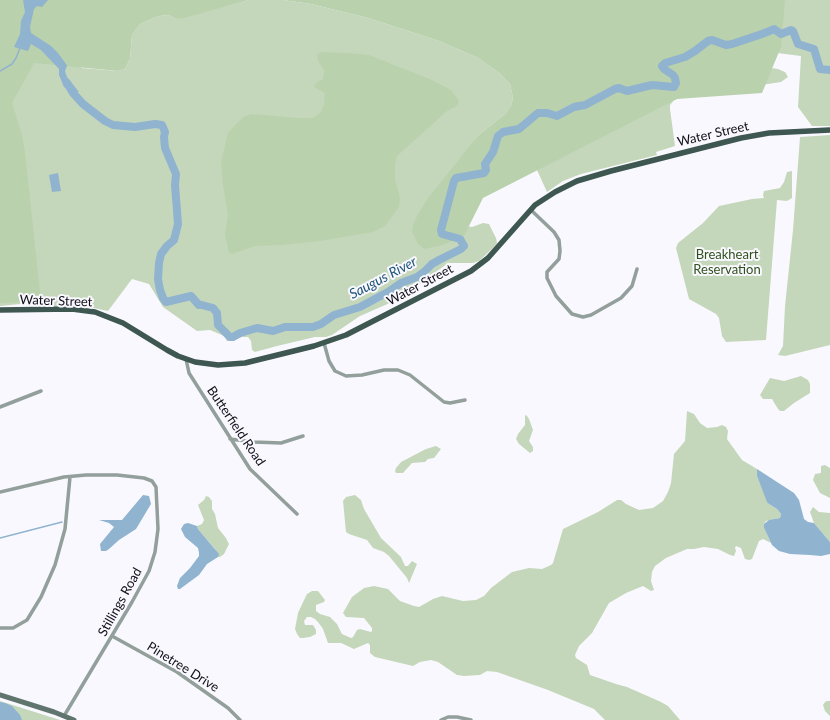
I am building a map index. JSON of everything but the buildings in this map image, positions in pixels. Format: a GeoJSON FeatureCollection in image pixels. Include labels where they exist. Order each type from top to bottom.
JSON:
{"type":"FeatureCollection","features":[{"type":"Feature","properties":{"kind":"main road","name":"Water Street"},"geometry":{"type":"LineString","coordinates":[[0,310],[76,310],[100,314],[123,323],[167,350],[186,359],[211,365],[237,364],[324,343],[346,335],[471,271],[488,258],[535,205],[572,183],[612,171],[742,138],[769,133],[830,130]]}},
{"type":"Feature","properties":{"kind":"main road"},"geometry":{"type":"LineString","coordinates":[[0,695],[74,720]]}},
{"type":"Feature","properties":{"kind":"street"},"geometry":{"type":"LineString","coordinates":[[531,210],[554,232],[559,240],[559,259],[547,272],[547,278],[556,296],[572,314],[578,317],[591,315],[621,298],[632,286],[637,269]]}},
{"type":"Feature","properties":{"kind":"street"},"geometry":{"type":"LineString","coordinates":[[324,343],[329,361],[335,370],[346,376],[362,375],[384,370],[398,370],[410,375],[444,402],[450,403],[465,400]]}},
{"type":"Feature","properties":{"kind":"street","name":"Butterfield Road"},"geometry":{"type":"LineString","coordinates":[[186,359],[189,373],[250,470],[297,514]]}},
{"type":"Feature","properties":{"kind":"street"},"geometry":{"type":"LineString","coordinates":[[0,406],[41,391]]}},
{"type":"Feature","properties":{"kind":"street"},"geometry":{"type":"LineString","coordinates":[[230,439],[281,443],[303,436]]}},
{"type":"Feature","properties":{"kind":"street","name":"Stillings Road"},"geometry":{"type":"LineString","coordinates":[[64,716],[149,571],[155,552],[158,528],[156,487],[152,481],[144,478],[117,475],[70,476]]}},
{"type":"Feature","properties":{"kind":"street"},"geometry":{"type":"LineString","coordinates":[[0,492],[70,476],[64,529],[55,565],[41,597],[27,620],[13,628],[0,628]]}},
{"type":"Feature","properties":{"kind":"street","name":"Pinetree Drive"},"geometry":{"type":"LineString","coordinates":[[112,636],[176,672],[222,704],[240,720]]}},
{"type":"Feature","properties":{"kind":"street"},"geometry":{"type":"LineString","coordinates":[[441,720],[448,717],[471,720]]}},
{"type":"Feature","properties":{"kind":"green space"},"geometry":{"type":"Polygon","coordinates":[[[0,0],[82,68],[118,71],[125,69],[130,59],[132,35],[140,24],[159,16],[169,15],[176,19],[249,0],[283,0],[311,4],[368,18],[439,41],[478,58],[498,72],[510,84],[513,98],[511,106],[506,113],[480,134],[447,177],[478,161],[575,0],[830,0],[830,126],[812,126],[798,107],[801,56],[777,53],[759,66],[778,69],[785,72],[788,77],[781,82],[682,97],[674,100],[670,105],[670,109],[675,146],[656,152],[657,155],[581,174],[563,181],[547,192],[537,170],[487,187],[467,226],[472,227],[483,223],[489,224],[497,243],[479,261],[473,263],[448,263],[415,288],[405,293],[399,299],[360,316],[332,335],[326,337],[315,337],[255,352],[252,350],[251,341],[248,337],[227,341],[224,336],[210,330],[197,331],[163,307],[149,284],[132,279],[108,311],[84,306],[45,307],[42,300],[0,306],[0,0]]]}},
{"type":"Feature","properties":{"kind":"green space"},"geometry":{"type":"Polygon","coordinates":[[[0,0],[249,0],[184,18],[176,19],[169,15],[159,16],[140,24],[132,35],[130,59],[125,69],[118,71],[34,63],[12,103],[22,135],[25,152],[41,301],[0,303],[0,0]]]}},
{"type":"Feature","properties":{"kind":"green space"},"geometry":{"type":"Polygon","coordinates":[[[283,0],[785,0],[781,47],[762,93],[677,99],[483,198],[464,236],[443,245],[424,249],[418,244],[412,232],[417,216],[426,201],[472,143],[480,134],[506,113],[511,106],[513,98],[510,84],[498,72],[478,58],[439,41],[368,18],[311,4],[283,0]]]}},
{"type":"Feature","properties":{"kind":"green space"},"geometry":{"type":"Polygon","coordinates":[[[321,52],[369,55],[432,80],[451,90],[459,102],[457,106],[447,111],[397,156],[395,165],[395,179],[400,198],[399,207],[385,226],[373,232],[320,241],[255,246],[232,254],[229,253],[225,235],[228,214],[221,162],[228,133],[243,117],[251,114],[313,118],[321,112],[324,104],[325,93],[314,87],[316,83],[323,79],[324,70],[318,61],[317,55],[321,52]]]}},
{"type":"Feature","properties":{"kind":"green space","name":"Breakheart Reservation"},"geometry":{"type":"Polygon","coordinates":[[[830,135],[830,345],[785,356],[778,355],[783,346],[785,306],[793,230],[800,137],[830,135]]]}},
{"type":"Feature","properties":{"kind":"green space","name":"Breakheart Reservation"},"geometry":{"type":"Polygon","coordinates":[[[792,171],[792,198],[787,201],[777,200],[766,340],[726,342],[722,336],[719,318],[716,314],[689,299],[676,248],[678,243],[703,223],[719,206],[764,198],[764,191],[780,188],[784,182],[787,172],[792,171]]]}},
{"type":"Feature","properties":{"kind":"green space"},"geometry":{"type":"Polygon","coordinates":[[[801,376],[808,380],[810,384],[810,393],[784,411],[780,411],[778,409],[772,399],[763,399],[760,395],[770,378],[784,381],[801,376]]]}},
{"type":"Feature","properties":{"kind":"green space"},"geometry":{"type":"Polygon","coordinates":[[[687,411],[694,414],[700,423],[707,428],[722,425],[726,427],[728,431],[727,439],[742,460],[757,469],[757,476],[769,504],[777,509],[781,514],[780,518],[766,521],[764,524],[764,528],[771,543],[763,539],[759,541],[752,559],[749,560],[745,559],[741,548],[736,546],[734,556],[718,549],[704,547],[687,549],[666,558],[655,566],[652,572],[651,581],[654,590],[651,591],[643,586],[626,593],[609,603],[592,633],[579,646],[575,655],[576,658],[587,665],[590,675],[627,687],[661,702],[668,706],[680,720],[605,720],[594,709],[548,690],[497,672],[487,671],[480,675],[464,676],[457,675],[438,662],[431,660],[420,662],[413,666],[375,657],[370,653],[370,645],[368,643],[354,649],[341,643],[328,643],[323,629],[315,619],[311,617],[307,617],[304,621],[305,625],[313,625],[316,630],[316,634],[310,637],[300,638],[297,634],[295,629],[298,613],[307,594],[312,591],[318,591],[325,600],[324,602],[316,605],[316,611],[330,617],[337,624],[342,634],[351,638],[357,630],[360,629],[372,631],[372,628],[364,618],[346,617],[343,613],[352,597],[364,588],[374,586],[388,589],[400,601],[419,607],[442,596],[463,601],[476,600],[484,596],[491,588],[512,572],[529,568],[542,569],[551,565],[553,563],[563,529],[598,512],[617,500],[621,500],[639,510],[653,508],[663,501],[668,492],[671,483],[674,454],[685,441],[687,411]]]}},
{"type":"Feature","properties":{"kind":"green space"},"geometry":{"type":"Polygon","coordinates":[[[525,415],[529,419],[533,430],[529,441],[533,447],[533,451],[530,453],[519,444],[516,439],[525,425],[525,415]]]}},
{"type":"Feature","properties":{"kind":"green space"},"geometry":{"type":"Polygon","coordinates":[[[436,446],[441,449],[434,458],[428,459],[425,462],[412,463],[403,473],[396,473],[396,468],[401,462],[426,449],[436,446]]]}},
{"type":"Feature","properties":{"kind":"green space"},"geometry":{"type":"Polygon","coordinates":[[[825,465],[830,468],[830,498],[820,493],[813,480],[815,474],[821,473],[821,466],[825,465]]]}},
{"type":"Feature","properties":{"kind":"green space"},"geometry":{"type":"Polygon","coordinates":[[[355,495],[361,500],[364,509],[381,538],[401,557],[405,566],[408,566],[412,561],[417,564],[409,583],[407,578],[389,556],[384,552],[373,548],[367,540],[346,532],[343,501],[346,497],[355,495]]]}},
{"type":"Feature","properties":{"kind":"green space"},"geometry":{"type":"Polygon","coordinates":[[[206,496],[212,501],[212,509],[215,514],[218,528],[229,544],[224,554],[220,557],[218,557],[215,549],[197,526],[202,524],[204,520],[198,505],[206,496]]]}},
{"type":"Feature","properties":{"kind":"green space"},"geometry":{"type":"Polygon","coordinates":[[[813,507],[819,512],[830,513],[830,542],[814,523],[810,512],[813,507]]]}},
{"type":"Feature","properties":{"kind":"green space"},"geometry":{"type":"Polygon","coordinates":[[[0,701],[60,720],[0,720],[0,701]]]}},
{"type":"Feature","properties":{"kind":"green space"},"geometry":{"type":"Polygon","coordinates":[[[827,701],[830,701],[830,716],[825,711],[823,705],[827,701]]]}},
{"type":"Feature","properties":{"kind":"water"},"geometry":{"type":"Polygon","coordinates":[[[23,0],[48,0],[42,7],[37,6],[34,9],[30,27],[31,33],[51,46],[58,53],[67,66],[65,71],[67,77],[79,92],[72,91],[64,87],[59,75],[59,69],[41,50],[31,44],[28,51],[14,47],[20,34],[21,21],[25,12],[23,0]]]}},
{"type":"Feature","properties":{"kind":"water"},"geometry":{"type":"Polygon","coordinates":[[[58,173],[61,191],[52,192],[49,175],[58,173]]]}},
{"type":"Feature","properties":{"kind":"water"},"geometry":{"type":"Polygon","coordinates":[[[193,298],[212,306],[215,310],[206,308],[197,309],[194,305],[193,298]]]}},
{"type":"Feature","properties":{"kind":"water"},"geometry":{"type":"Polygon","coordinates":[[[757,469],[794,493],[799,500],[804,519],[808,522],[814,523],[830,542],[830,554],[821,556],[790,554],[779,551],[772,545],[764,528],[764,524],[769,520],[780,518],[781,514],[767,502],[757,476],[757,469]]]}},
{"type":"Feature","properties":{"kind":"water"},"geometry":{"type":"Polygon","coordinates":[[[143,495],[149,496],[151,504],[136,529],[106,551],[101,551],[100,544],[114,527],[109,523],[99,520],[122,520],[143,495]]]}},
{"type":"Feature","properties":{"kind":"water"},"geometry":{"type":"Polygon","coordinates":[[[188,523],[197,526],[219,554],[218,557],[207,564],[199,575],[178,589],[177,586],[180,578],[199,556],[198,548],[185,537],[181,529],[184,524],[188,523]]]}},
{"type":"Feature","properties":{"kind":"water"},"geometry":{"type":"Polygon","coordinates":[[[0,702],[12,706],[20,715],[22,720],[0,720],[0,702]]]}},
{"type":"Feature","properties":{"kind":"waterway","name":"Saugus River"},"geometry":{"type":"LineString","coordinates":[[67,83],[73,93],[83,104],[105,121],[113,125],[135,127],[155,124],[162,125],[165,132],[165,148],[176,174],[175,185],[178,224],[174,240],[161,254],[158,279],[160,290],[166,302],[191,296],[198,304],[213,308],[217,313],[218,325],[230,337],[233,337],[240,333],[257,328],[273,331],[285,327],[313,327],[321,324],[334,315],[360,307],[401,283],[417,277],[432,264],[461,249],[464,246],[460,239],[442,234],[441,230],[454,181],[456,178],[484,173],[486,170],[485,164],[493,152],[498,136],[503,132],[519,129],[538,113],[547,113],[557,116],[574,107],[585,105],[619,88],[627,91],[652,85],[674,87],[676,83],[675,78],[664,69],[662,66],[665,63],[685,57],[708,41],[712,40],[726,45],[732,44],[774,29],[781,34],[791,30],[793,31],[798,44],[814,49],[820,69],[830,70]]}},
{"type":"Feature","properties":{"kind":"waterway"},"geometry":{"type":"LineString","coordinates":[[0,71],[12,64],[20,48]]}},
{"type":"Feature","properties":{"kind":"waterway"},"geometry":{"type":"LineString","coordinates":[[0,538],[62,522]]}}]}
